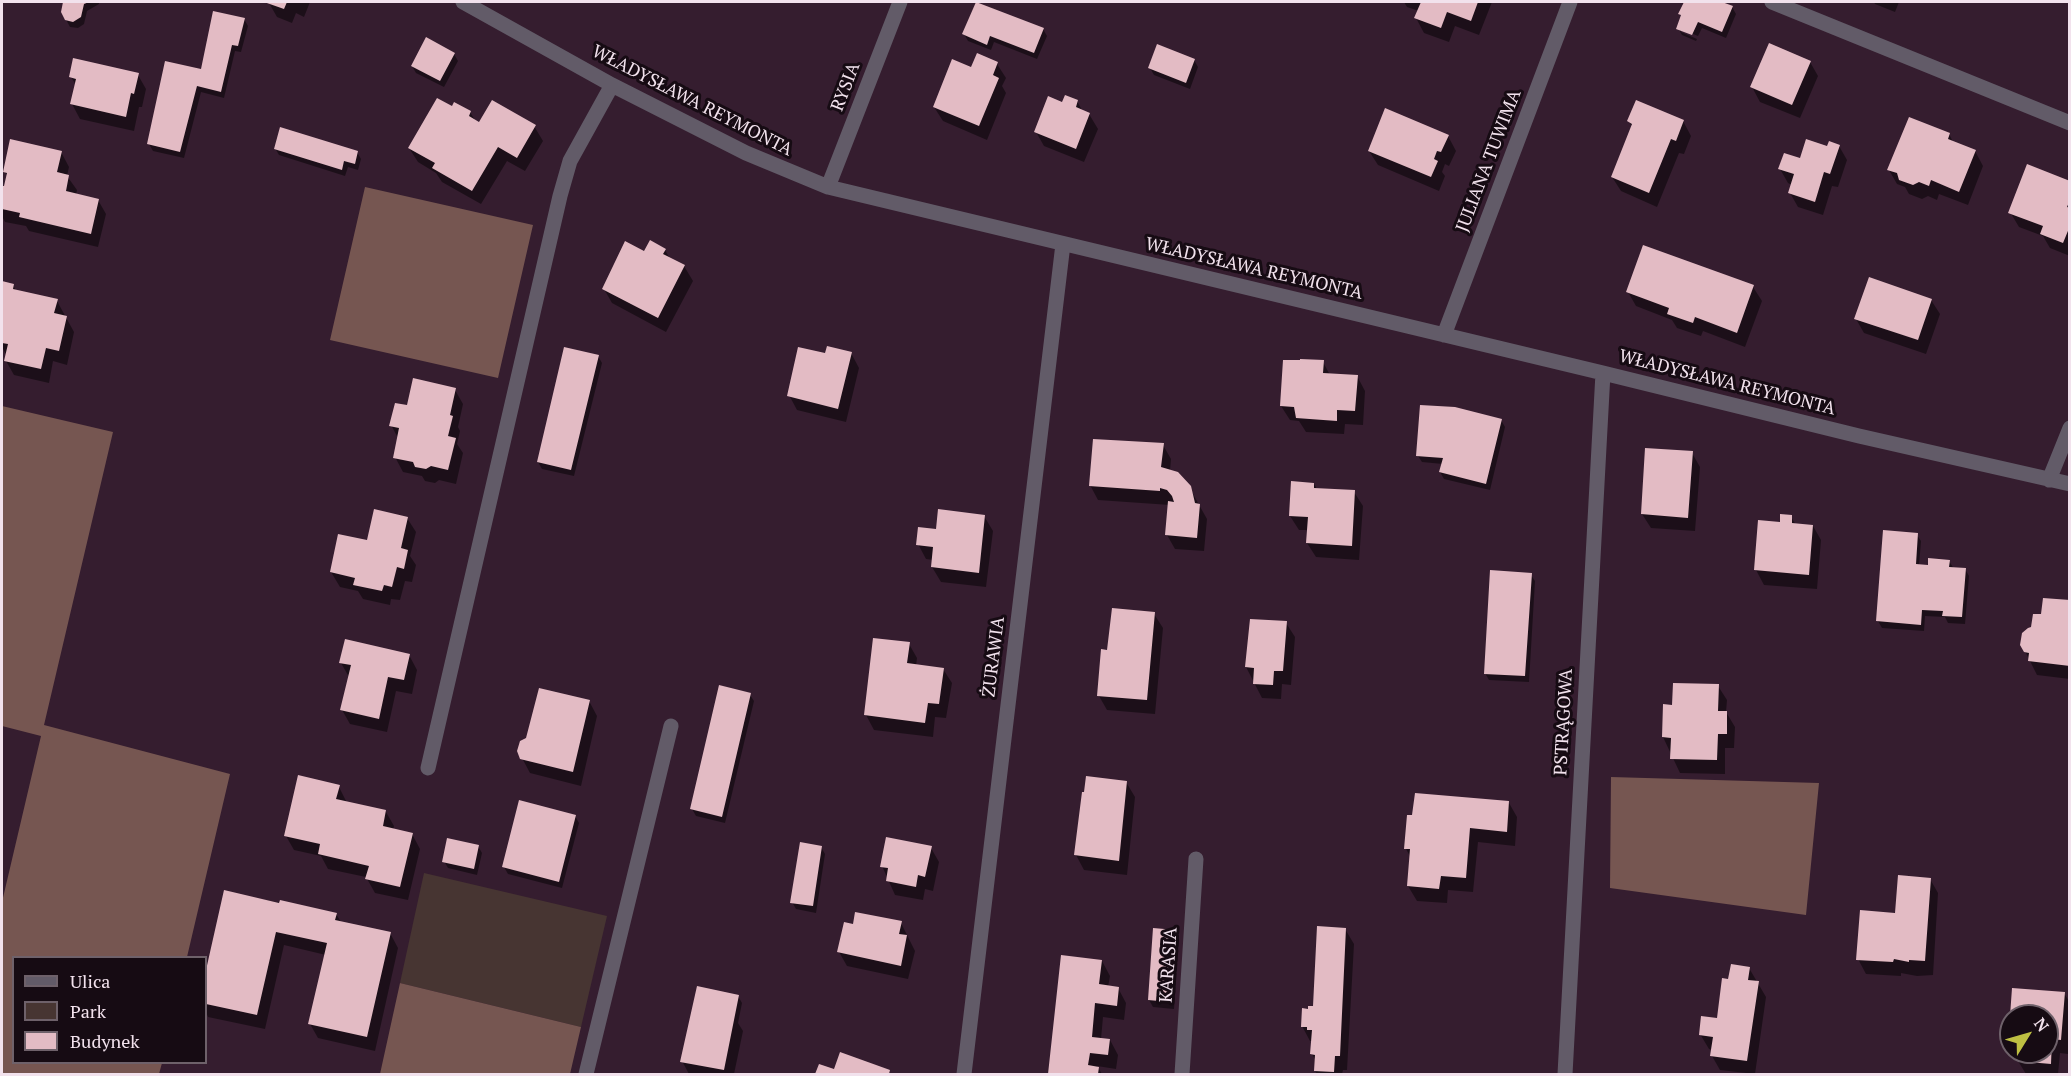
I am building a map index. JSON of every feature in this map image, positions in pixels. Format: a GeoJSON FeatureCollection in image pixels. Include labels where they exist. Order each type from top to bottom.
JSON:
{"type":"FeatureCollection","features":[{"type":"Feature","properties":{"kind":"street","name":"WŁADYSŁAWA REYMONTA"},"geometry":{"type":"LineString","coordinates":[[463,2],[612,85],[746,153],[828,187],[1859,436],[2070,484]]}},
{"type":"Feature","properties":{"kind":"street","name":"RYSIA"},"geometry":{"type":"LineString","coordinates":[[828,187],[900,2]]}},
{"type":"Feature","properties":{"kind":"street","name":"JULIANA TUWIMA"},"geometry":{"type":"LineString","coordinates":[[1444,335],[1570,2]]}},
{"type":"Feature","properties":{"kind":"street"},"geometry":{"type":"LineString","coordinates":[[1772,2],[2070,123]]}},
{"type":"Feature","properties":{"kind":"street"},"geometry":{"type":"LineString","coordinates":[[428,768],[560,196],[570,160],[612,85]]}},
{"type":"Feature","properties":{"kind":"street","name":"ŻURAWIA"},"geometry":{"type":"LineString","coordinates":[[964,1074],[1063,244]]}},
{"type":"Feature","properties":{"kind":"street","name":"PSTRĄGOWA"},"geometry":{"type":"LineString","coordinates":[[1565,1074],[1603,373]]}},
{"type":"Feature","properties":{"kind":"street"},"geometry":{"type":"LineString","coordinates":[[2049,480],[2070,428]]}},
{"type":"Feature","properties":{"kind":"street"},"geometry":{"type":"LineString","coordinates":[[586,1074],[671,726]]}},
{"type":"Feature","properties":{"kind":"street","name":"KARASIA"},"geometry":{"type":"LineString","coordinates":[[1182,1074],[1196,859]]}},
{"type":"Feature","properties":{"kind":"green space"},"geometry":{"type":"Polygon","coordinates":[[[424,873],[607,916],[581,1027],[400,983],[424,873]]]}},
{"type":"Feature","properties":{"kind":"shaded area"},"geometry":{"type":"Polygon","coordinates":[[[365,187],[533,225],[498,378],[330,340],[365,187]]]}},
{"type":"Feature","properties":{"kind":"shaded area"},"geometry":{"type":"Polygon","coordinates":[[[2,406],[113,432],[44,725],[230,774],[187,956],[12,956],[12,1064],[162,1064],[159,1074],[2,1074],[2,902],[41,736],[2,726],[2,406]]]}},
{"type":"Feature","properties":{"kind":"shaded area"},"geometry":{"type":"Polygon","coordinates":[[[1611,777],[1819,783],[1806,915],[1610,888],[1611,777]]]}},
{"type":"Feature","properties":{"kind":"shaded area"},"geometry":{"type":"Polygon","coordinates":[[[400,983],[581,1027],[570,1074],[380,1074],[400,983]]]}},
{"type":"Feature","properties":{"kind":"building"},"geometry":{"type":"Polygon","coordinates":[[[63,2],[89,2],[84,4],[81,17],[73,22],[65,20],[61,12],[63,2]]]}},
{"type":"Feature","properties":{"kind":"building"},"geometry":{"type":"Polygon","coordinates":[[[264,2],[287,2],[284,9],[264,2]]]}},
{"type":"Feature","properties":{"kind":"building"},"geometry":{"type":"Polygon","coordinates":[[[976,2],[1044,28],[1034,53],[990,36],[987,45],[962,34],[976,2]]]}},
{"type":"Feature","properties":{"kind":"building"},"geometry":{"type":"Polygon","coordinates":[[[1421,2],[1478,2],[1471,21],[1447,12],[1441,28],[1414,18],[1421,2]]]}},
{"type":"Feature","properties":{"kind":"building"},"geometry":{"type":"Polygon","coordinates":[[[1684,2],[1722,2],[1733,6],[1722,32],[1698,22],[1692,35],[1676,29],[1681,15],[1678,14],[1684,2]]]}},
{"type":"Feature","properties":{"kind":"building"},"geometry":{"type":"Polygon","coordinates":[[[213,11],[245,18],[238,46],[232,45],[221,92],[197,86],[180,152],[147,144],[165,61],[201,69],[213,11]]]}},
{"type":"Feature","properties":{"kind":"building"},"geometry":{"type":"Polygon","coordinates":[[[426,37],[455,53],[440,81],[411,66],[426,37]]]}},
{"type":"Feature","properties":{"kind":"building"},"geometry":{"type":"Polygon","coordinates":[[[1769,43],[1811,61],[1792,105],[1750,87],[1769,43]]]}},
{"type":"Feature","properties":{"kind":"building"},"geometry":{"type":"Polygon","coordinates":[[[1157,44],[1195,59],[1186,83],[1148,68],[1157,44]]]}},
{"type":"Feature","properties":{"kind":"building"},"geometry":{"type":"Polygon","coordinates":[[[977,53],[998,62],[993,75],[999,78],[979,126],[933,107],[952,59],[971,67],[977,53]]]}},
{"type":"Feature","properties":{"kind":"building"},"geometry":{"type":"Polygon","coordinates":[[[73,58],[139,73],[134,94],[131,93],[126,117],[70,104],[76,79],[69,77],[73,58]]]}},
{"type":"Feature","properties":{"kind":"building"},"geometry":{"type":"Polygon","coordinates":[[[1065,95],[1078,100],[1076,107],[1090,113],[1076,149],[1034,132],[1048,96],[1062,102],[1065,95]]]}},
{"type":"Feature","properties":{"kind":"building"},"geometry":{"type":"Polygon","coordinates":[[[437,98],[452,106],[454,102],[471,111],[469,116],[479,122],[492,100],[536,125],[517,158],[498,147],[472,191],[432,168],[435,163],[408,148],[437,98]]]}},
{"type":"Feature","properties":{"kind":"building"},"geometry":{"type":"Polygon","coordinates":[[[1636,100],[1684,120],[1676,141],[1671,139],[1649,193],[1611,177],[1632,124],[1627,121],[1636,100]]]}},
{"type":"Feature","properties":{"kind":"building"},"geometry":{"type":"Polygon","coordinates":[[[1385,108],[1449,135],[1441,152],[1437,151],[1434,159],[1438,161],[1431,177],[1368,151],[1385,108]]]}},
{"type":"Feature","properties":{"kind":"building"},"geometry":{"type":"Polygon","coordinates":[[[1909,117],[1950,133],[1948,139],[1976,150],[1959,192],[1931,180],[1929,186],[1919,182],[1913,185],[1899,180],[1897,173],[1887,170],[1909,117]]]}},
{"type":"Feature","properties":{"kind":"building"},"geometry":{"type":"Polygon","coordinates":[[[280,127],[358,151],[355,164],[344,161],[342,170],[274,149],[280,127]]]}},
{"type":"Feature","properties":{"kind":"building"},"geometry":{"type":"Polygon","coordinates":[[[10,139],[62,151],[57,172],[69,175],[66,191],[99,199],[91,234],[19,217],[20,213],[2,209],[2,186],[4,186],[7,173],[3,172],[10,139]]]}},
{"type":"Feature","properties":{"kind":"building"},"geometry":{"type":"Polygon","coordinates":[[[1806,139],[1827,146],[1829,141],[1840,145],[1830,174],[1824,172],[1815,202],[1788,193],[1794,174],[1778,169],[1784,153],[1800,158],[1806,139]]]}},
{"type":"Feature","properties":{"kind":"building"},"geometry":{"type":"Polygon","coordinates":[[[2027,164],[2070,181],[2070,200],[2067,207],[2070,208],[2070,226],[2063,243],[2040,234],[2043,226],[2008,213],[2027,164]]]}},
{"type":"Feature","properties":{"kind":"building"},"geometry":{"type":"Polygon","coordinates":[[[650,240],[666,249],[663,254],[685,265],[658,318],[602,289],[625,241],[644,251],[650,240]]]}},
{"type":"Feature","properties":{"kind":"building"},"geometry":{"type":"Polygon","coordinates":[[[1643,245],[1754,285],[1737,333],[1695,317],[1693,323],[1667,314],[1669,308],[1626,292],[1643,245]]]}},
{"type":"Feature","properties":{"kind":"building"},"geometry":{"type":"Polygon","coordinates":[[[1869,277],[1932,299],[1918,340],[1854,319],[1869,277]]]}},
{"type":"Feature","properties":{"kind":"building"},"geometry":{"type":"Polygon","coordinates":[[[2,281],[14,284],[13,289],[58,299],[54,313],[67,316],[59,351],[46,348],[41,369],[4,361],[8,344],[2,343],[2,281]]]}},
{"type":"Feature","properties":{"kind":"building"},"geometry":{"type":"Polygon","coordinates":[[[827,346],[852,352],[838,409],[787,396],[798,347],[825,353],[827,346]]]}},
{"type":"Feature","properties":{"kind":"building"},"geometry":{"type":"Polygon","coordinates":[[[564,347],[599,355],[571,470],[537,462],[564,347]]]}},
{"type":"Feature","properties":{"kind":"building"},"geometry":{"type":"Polygon","coordinates":[[[1283,360],[1324,360],[1323,373],[1358,375],[1355,411],[1337,410],[1337,421],[1296,418],[1294,407],[1280,406],[1283,360]]]}},
{"type":"Feature","properties":{"kind":"building"},"geometry":{"type":"Polygon","coordinates":[[[413,378],[456,388],[448,436],[456,438],[448,470],[431,466],[426,469],[415,467],[413,462],[393,458],[399,428],[389,426],[395,403],[407,405],[413,378]]]}},
{"type":"Feature","properties":{"kind":"building"},"geometry":{"type":"Polygon","coordinates":[[[1420,405],[1455,407],[1502,419],[1486,484],[1439,472],[1443,458],[1416,456],[1420,405]]]}},
{"type":"Feature","properties":{"kind":"building"},"geometry":{"type":"Polygon","coordinates":[[[1093,439],[1164,443],[1161,467],[1178,472],[1191,486],[1195,503],[1200,504],[1197,538],[1165,535],[1168,501],[1174,502],[1167,490],[1089,486],[1093,439]]]}},
{"type":"Feature","properties":{"kind":"building"},"geometry":{"type":"Polygon","coordinates":[[[1645,448],[1693,451],[1688,518],[1641,514],[1645,448]]]}},
{"type":"Feature","properties":{"kind":"building"},"geometry":{"type":"Polygon","coordinates":[[[1291,481],[1314,483],[1314,488],[1355,490],[1352,546],[1306,543],[1308,517],[1289,516],[1291,481]]]}},
{"type":"Feature","properties":{"kind":"building"},"geometry":{"type":"Polygon","coordinates":[[[374,509],[408,517],[401,548],[408,550],[404,569],[397,567],[392,587],[384,585],[382,591],[353,585],[355,578],[330,572],[338,534],[367,540],[374,509]]]}},
{"type":"Feature","properties":{"kind":"building"},"geometry":{"type":"Polygon","coordinates":[[[938,509],[985,515],[979,573],[931,567],[933,547],[916,545],[918,527],[936,529],[938,509]]]}},
{"type":"Feature","properties":{"kind":"building"},"geometry":{"type":"Polygon","coordinates":[[[1780,514],[1792,515],[1792,523],[1813,525],[1809,575],[1754,570],[1758,520],[1780,522],[1780,514]]]}},
{"type":"Feature","properties":{"kind":"building"},"geometry":{"type":"Polygon","coordinates":[[[1883,530],[1918,533],[1916,564],[1928,565],[1928,558],[1950,560],[1949,567],[1966,568],[1962,617],[1942,616],[1943,611],[1922,610],[1921,625],[1876,621],[1883,530]]]}},
{"type":"Feature","properties":{"kind":"building"},"geometry":{"type":"Polygon","coordinates":[[[1490,570],[1532,573],[1525,676],[1484,674],[1490,570]]]}},
{"type":"Feature","properties":{"kind":"building"},"geometry":{"type":"Polygon","coordinates":[[[2043,598],[2070,600],[2070,666],[2028,661],[2029,653],[2024,652],[2020,645],[2022,633],[2031,627],[2033,614],[2041,614],[2043,598]]]}},
{"type":"Feature","properties":{"kind":"building"},"geometry":{"type":"Polygon","coordinates":[[[1112,608],[1155,612],[1147,700],[1097,696],[1101,649],[1107,650],[1112,608]]]}},
{"type":"Feature","properties":{"kind":"building"},"geometry":{"type":"Polygon","coordinates":[[[1250,619],[1287,621],[1283,671],[1274,671],[1273,685],[1253,684],[1254,668],[1245,667],[1250,619]]]}},
{"type":"Feature","properties":{"kind":"building"},"geometry":{"type":"Polygon","coordinates":[[[873,638],[910,642],[907,663],[944,668],[939,704],[928,703],[925,723],[864,715],[873,638]]]}},
{"type":"Feature","properties":{"kind":"building"},"geometry":{"type":"Polygon","coordinates":[[[345,639],[410,654],[404,680],[388,677],[379,719],[340,710],[351,665],[339,663],[345,639]]]}},
{"type":"Feature","properties":{"kind":"building"},"geometry":{"type":"Polygon","coordinates":[[[1673,683],[1719,684],[1718,711],[1727,711],[1727,734],[1718,734],[1717,760],[1670,759],[1671,738],[1662,737],[1663,704],[1672,705],[1673,683]]]}},
{"type":"Feature","properties":{"kind":"building"},"geometry":{"type":"Polygon","coordinates":[[[719,685],[751,693],[722,817],[690,809],[719,685]]]}},
{"type":"Feature","properties":{"kind":"building"},"geometry":{"type":"Polygon","coordinates":[[[539,688],[590,700],[573,772],[520,759],[517,751],[520,741],[526,738],[539,688]]]}},
{"type":"Feature","properties":{"kind":"building"},"geometry":{"type":"Polygon","coordinates":[[[298,775],[340,785],[336,799],[386,810],[383,826],[413,833],[400,887],[365,879],[369,866],[318,854],[320,844],[284,836],[298,775]]]}},
{"type":"Feature","properties":{"kind":"building"},"geometry":{"type":"Polygon","coordinates":[[[1086,776],[1127,781],[1119,861],[1074,855],[1086,776]]]}},
{"type":"Feature","properties":{"kind":"building"},"geometry":{"type":"Polygon","coordinates":[[[1415,793],[1509,801],[1507,832],[1470,828],[1466,878],[1441,876],[1439,889],[1407,886],[1410,849],[1404,849],[1407,815],[1412,815],[1415,793]]]}},
{"type":"Feature","properties":{"kind":"building"},"geometry":{"type":"Polygon","coordinates":[[[519,800],[576,815],[559,882],[502,867],[519,800]]]}},
{"type":"Feature","properties":{"kind":"building"},"geometry":{"type":"Polygon","coordinates":[[[886,837],[932,846],[925,877],[918,875],[916,887],[886,881],[888,868],[880,867],[886,837]]]}},
{"type":"Feature","properties":{"kind":"building"},"geometry":{"type":"Polygon","coordinates":[[[447,838],[479,845],[474,869],[442,862],[447,838]]]}},
{"type":"Feature","properties":{"kind":"building"},"geometry":{"type":"Polygon","coordinates":[[[800,842],[822,846],[813,906],[790,903],[800,842]]]}},
{"type":"Feature","properties":{"kind":"building"},"geometry":{"type":"Polygon","coordinates":[[[1898,875],[1931,878],[1925,961],[1856,960],[1860,910],[1895,913],[1898,875]]]}},
{"type":"Feature","properties":{"kind":"building"},"geometry":{"type":"Polygon","coordinates":[[[224,890],[337,913],[335,920],[391,932],[367,1037],[308,1024],[327,943],[276,932],[257,1015],[207,1004],[207,966],[224,890]]]}},
{"type":"Feature","properties":{"kind":"building"},"geometry":{"type":"Polygon","coordinates":[[[855,912],[902,921],[899,934],[907,935],[901,966],[837,952],[844,922],[853,924],[855,912]]]}},
{"type":"Feature","properties":{"kind":"building"},"geometry":{"type":"Polygon","coordinates":[[[1317,926],[1346,928],[1340,1056],[1335,1056],[1334,1072],[1314,1071],[1315,1055],[1310,1054],[1312,1030],[1301,1027],[1302,1008],[1308,1009],[1308,1006],[1313,1006],[1317,926]]]}},
{"type":"Feature","properties":{"kind":"building"},"geometry":{"type":"Polygon","coordinates":[[[1153,928],[1176,930],[1170,1002],[1148,1000],[1153,928]]]}},
{"type":"Feature","properties":{"kind":"building"},"geometry":{"type":"Polygon","coordinates":[[[1061,955],[1102,960],[1099,984],[1119,987],[1117,1006],[1095,1003],[1092,1037],[1110,1039],[1108,1055],[1090,1053],[1088,1065],[1099,1067],[1098,1074],[1048,1074],[1061,955]]]}},
{"type":"Feature","properties":{"kind":"building"},"geometry":{"type":"Polygon","coordinates":[[[1731,964],[1750,967],[1748,980],[1759,981],[1747,1061],[1710,1056],[1713,1037],[1699,1035],[1701,1016],[1717,1018],[1722,978],[1728,979],[1731,964]]]}},
{"type":"Feature","properties":{"kind":"building"},"geometry":{"type":"Polygon","coordinates":[[[697,986],[739,995],[724,1070],[680,1062],[697,986]]]}},
{"type":"Feature","properties":{"kind":"building"},"geometry":{"type":"Polygon","coordinates":[[[2012,988],[2065,992],[2061,1040],[2059,1040],[2059,1004],[2011,1004],[2012,988]]]}},
{"type":"Feature","properties":{"kind":"building"},"geometry":{"type":"Polygon","coordinates":[[[840,1052],[890,1070],[889,1074],[815,1074],[819,1064],[834,1069],[840,1052]]]}}]}
